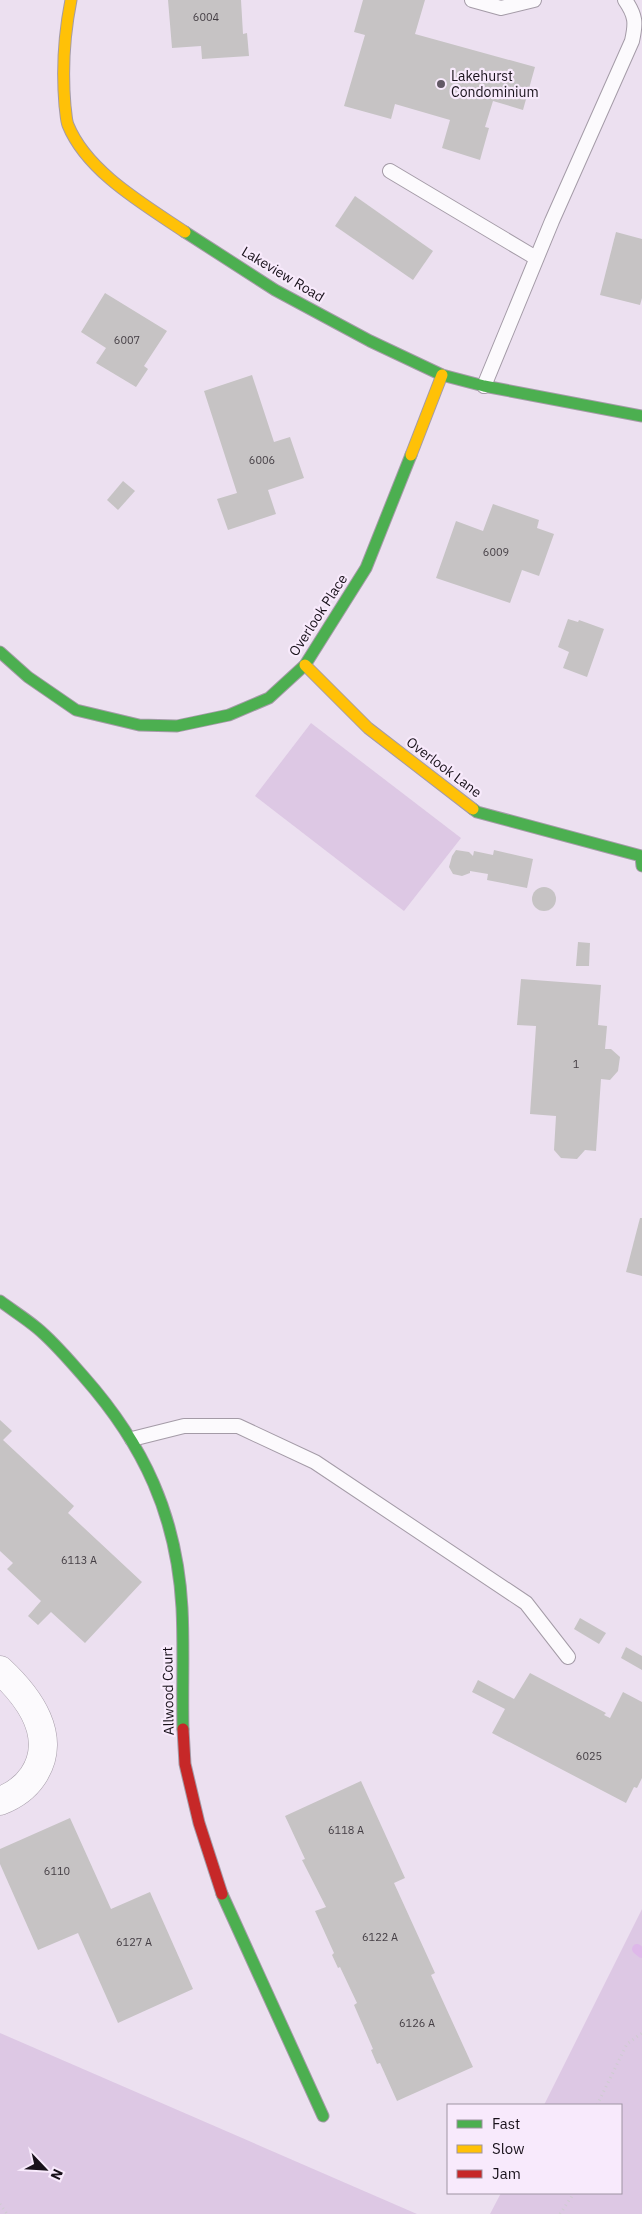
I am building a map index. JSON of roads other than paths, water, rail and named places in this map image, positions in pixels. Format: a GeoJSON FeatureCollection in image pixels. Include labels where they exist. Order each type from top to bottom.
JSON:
{"type":"FeatureCollection","features":[{"type":"Feature","properties":{"kind":"street","name":"Lakeview Road"},"geometry":{"type":"LineString","coordinates":[[71,0],[66,26],[64,89],[67,124],[80,147],[107,177],[161,216],[275,290],[370,341],[442,375],[484,386],[642,416]]}},
{"type":"Feature","properties":{"kind":"street","name":"Overlook Place"},"geometry":{"type":"LineString","coordinates":[[0,652],[28,677],[76,710],[139,725],[178,726],[229,715],[269,698],[305,665],[366,568],[442,375]]}},
{"type":"Feature","properties":{"kind":"street","name":"Overlook Lane"},"geometry":{"type":"LineString","coordinates":[[305,665],[368,728],[477,812],[641,856],[642,866]]}},
{"type":"Feature","properties":{"kind":"street","name":"Allwood Court"},"geometry":{"type":"LineString","coordinates":[[0,1301],[37,1328],[73,1364],[108,1404],[132,1439],[156,1485],[173,1541],[182,1607],[182,1694],[186,1764],[199,1823],[220,1890],[323,2116]]}},
{"type":"Feature","properties":{"kind":"street"},"geometry":{"type":"LineString","coordinates":[[0,1670],[27,1698],[37,1717],[44,1740],[43,1754],[38,1769],[28,1784],[10,1798],[0,1801]]}},
{"type":"Feature","properties":{"kind":"lane"},"geometry":{"type":"LineString","coordinates":[[472,0],[502,8],[534,0]]}},
{"type":"Feature","properties":{"kind":"lane"},"geometry":{"type":"LineString","coordinates":[[484,386],[536,258],[632,41],[636,24],[632,10],[625,0]]}},
{"type":"Feature","properties":{"kind":"lane"},"geometry":{"type":"LineString","coordinates":[[390,170],[536,258]]}},
{"type":"Feature","properties":{"kind":"lane"},"geometry":{"type":"LineString","coordinates":[[132,1439],[184,1426],[238,1426],[315,1462],[526,1603],[568,1657]]}},
{"type":"Feature","properties":{"kind":"waterway"},"geometry":{"type":"LineString","coordinates":[[637,1949],[642,1953]]}},
{"type":"Feature","properties":{"kind":"place","name":"Lakehurst Condominium"},"geometry":{"type":"Point","coordinates":[441,84]}}]}
